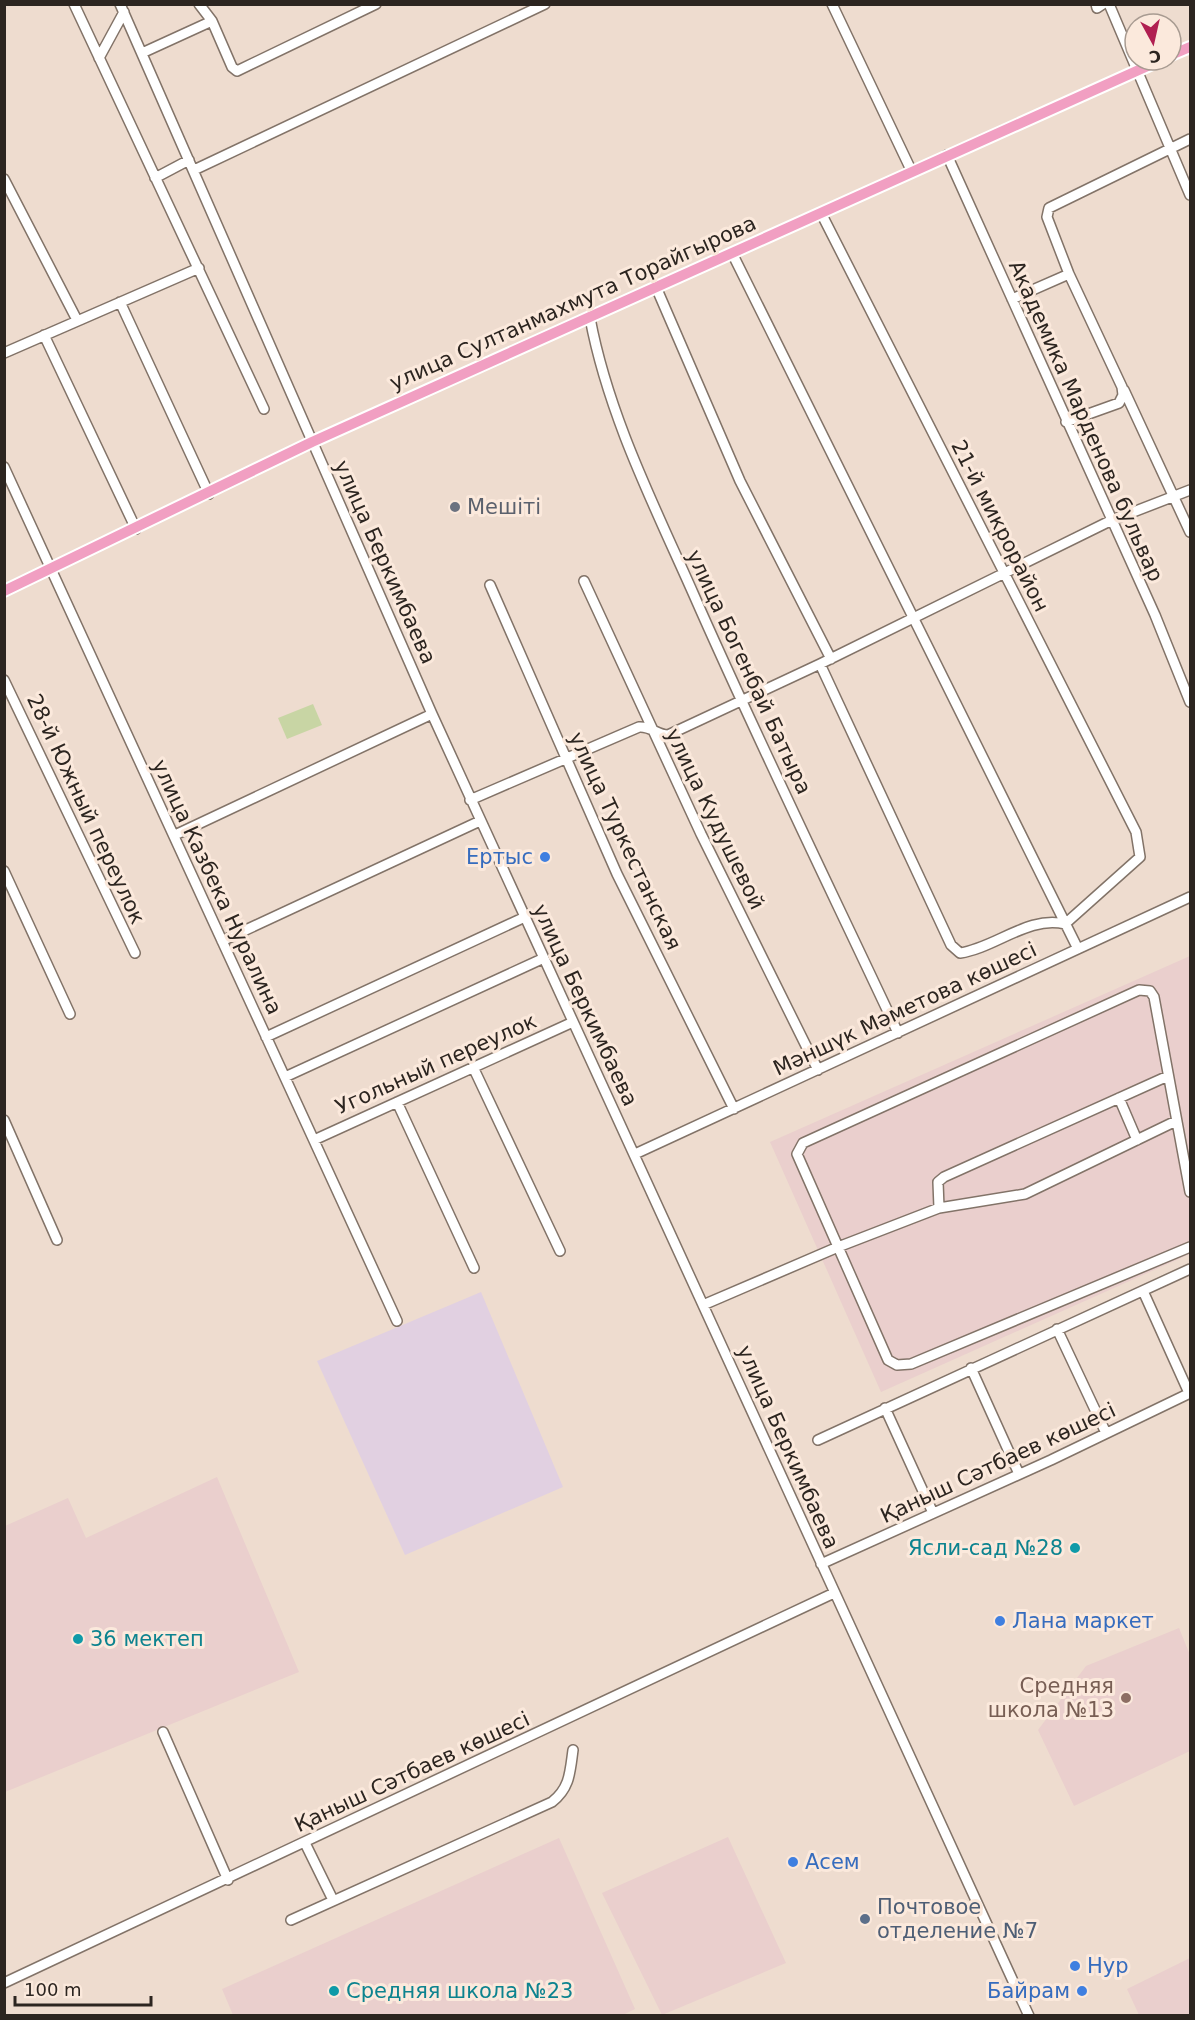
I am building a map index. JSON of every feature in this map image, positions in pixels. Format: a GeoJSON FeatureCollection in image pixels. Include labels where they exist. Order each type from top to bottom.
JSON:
{"type":"FeatureCollection","features":[{"type":"Feature","properties":{"kind":"main road","name":"улица Султанмахмута Торайгырова"},"geometry":{"type":"LineString","coordinates":[[4,591],[209,494],[312,442],[1134,72]]}},
{"type":"Feature","properties":{"kind":"street"},"geometry":{"type":"LineString","coordinates":[[74,4],[264,409]]}},
{"type":"Feature","properties":{"kind":"street"},"geometry":{"type":"LineString","coordinates":[[200,4],[212,21],[232,67],[237,71],[375,4]]}},
{"type":"Feature","properties":{"kind":"street"},"geometry":{"type":"LineString","coordinates":[[194,170],[545,4]]}},
{"type":"Feature","properties":{"kind":"street"},"geometry":{"type":"LineString","coordinates":[[832,4],[912,172]]}},
{"type":"Feature","properties":{"kind":"street"},"geometry":{"type":"LineString","coordinates":[[1096,4],[1097,8],[1103,4]]}},
{"type":"Feature","properties":{"kind":"street"},"geometry":{"type":"LineString","coordinates":[[1109,4],[1123,35]]}},
{"type":"Feature","properties":{"kind":"street"},"geometry":{"type":"LineString","coordinates":[[99,58],[122,8]]}},
{"type":"Feature","properties":{"kind":"street","name":"улица Беркимбаева"},"geometry":{"type":"LineString","coordinates":[[122,8],[470,800],[1029,2016]]}},
{"type":"Feature","properties":{"kind":"street"},"geometry":{"type":"LineString","coordinates":[[142,53],[212,21]]}},
{"type":"Feature","properties":{"kind":"street"},"geometry":{"type":"LineString","coordinates":[[1140,72],[1191,195]]}},
{"type":"Feature","properties":{"kind":"street"},"geometry":{"type":"LineString","coordinates":[[1191,139],[1049,208],[1047,217],[1069,274],[1191,532]]}},
{"type":"Feature","properties":{"kind":"street","name":"Академика Марденова бульвар"},"geometry":{"type":"LineString","coordinates":[[947,155],[1110,521],[1155,615],[1191,702]]}},
{"type":"Feature","properties":{"kind":"street"},"geometry":{"type":"LineString","coordinates":[[155,178],[189,160]]}},
{"type":"Feature","properties":{"kind":"street"},"geometry":{"type":"LineString","coordinates":[[4,179],[77,320]]}},
{"type":"Feature","properties":{"kind":"street","name":"21-й микрорайон"},"geometry":{"type":"LineString","coordinates":[[821,213],[1136,832],[1140,857],[1065,924]]}},
{"type":"Feature","properties":{"kind":"street"},"geometry":{"type":"LineString","coordinates":[[732,253],[1078,949]]}},
{"type":"Feature","properties":{"kind":"street"},"geometry":{"type":"LineString","coordinates":[[4,353],[199,268]]}},
{"type":"Feature","properties":{"kind":"street"},"geometry":{"type":"LineString","coordinates":[[1011,299],[1069,274]]}},
{"type":"Feature","properties":{"kind":"street"},"geometry":{"type":"LineString","coordinates":[[656,288],[740,481],[831,658]]}},
{"type":"Feature","properties":{"kind":"street"},"geometry":{"type":"LineString","coordinates":[[120,302],[209,494]]}},
{"type":"Feature","properties":{"kind":"street","name":"улица Богенбай Батыра"},"geometry":{"type":"LineString","coordinates":[[590,318],[609,398],[741,700],[898,1033]]}},
{"type":"Feature","properties":{"kind":"street"},"geometry":{"type":"LineString","coordinates":[[44,335],[136,529]]}},
{"type":"Feature","properties":{"kind":"street"},"geometry":{"type":"LineString","coordinates":[[1066,422],[1119,403],[1123,395],[1122,387]]}},
{"type":"Feature","properties":{"kind":"street","name":"улица Казбека Нуралина"},"geometry":{"type":"LineString","coordinates":[[4,467],[397,1321]]}},
{"type":"Feature","properties":{"kind":"street"},"geometry":{"type":"LineString","coordinates":[[470,800],[639,727],[651,728],[658,733],[668,735],[820,664],[1110,521],[1191,490]]}},
{"type":"Feature","properties":{"kind":"street","name":"улица Кудушевой"},"geometry":{"type":"LineString","coordinates":[[584,581],[651,728],[818,1070]]}},
{"type":"Feature","properties":{"kind":"street","name":"улица Туркестанская"},"geometry":{"type":"LineString","coordinates":[[490,585],[616,874],[734,1109]]}},
{"type":"Feature","properties":{"kind":"street"},"geometry":{"type":"LineString","coordinates":[[820,664],[951,945],[960,953],[974,951],[1015,932],[1053,921],[1065,924]]}},
{"type":"Feature","properties":{"kind":"street"},"geometry":{"type":"LineString","coordinates":[[1180,675],[1191,670]]}},
{"type":"Feature","properties":{"kind":"street","name":"28-й Южный переулок"},"geometry":{"type":"LineString","coordinates":[[4,680],[135,953]]}},
{"type":"Feature","properties":{"kind":"street"},"geometry":{"type":"LineString","coordinates":[[175,835],[432,714]]}},
{"type":"Feature","properties":{"kind":"street"},"geometry":{"type":"LineString","coordinates":[[222,941],[480,821]]}},
{"type":"Feature","properties":{"kind":"street"},"geometry":{"type":"LineString","coordinates":[[4,871],[70,1014]]}},
{"type":"Feature","properties":{"kind":"street","name":"Мәншүк Мәметова көшесі"},"geometry":{"type":"LineString","coordinates":[[635,1155],[1191,897]]}},
{"type":"Feature","properties":{"kind":"street"},"geometry":{"type":"LineString","coordinates":[[266,1037],[525,917]]}},
{"type":"Feature","properties":{"kind":"street"},"geometry":{"type":"LineString","coordinates":[[285,1077],[544,958]]}},
{"type":"Feature","properties":{"kind":"street"},"geometry":{"type":"LineString","coordinates":[[1191,1192],[1154,997],[1150,991],[1139,990],[803,1143],[797,1154],[888,1360],[897,1365],[911,1364],[1191,1247]]}},
{"type":"Feature","properties":{"kind":"street","name":"Угольный переулок"},"geometry":{"type":"LineString","coordinates":[[314,1140],[573,1022]]}},
{"type":"Feature","properties":{"kind":"street"},"geometry":{"type":"LineString","coordinates":[[473,1067],[560,1251]]}},
{"type":"Feature","properties":{"kind":"street"},"geometry":{"type":"LineString","coordinates":[[939,1208],[938,1182],[945,1177],[1168,1076]]}},
{"type":"Feature","properties":{"kind":"street"},"geometry":{"type":"LineString","coordinates":[[1119,1098],[1137,1140]]}},
{"type":"Feature","properties":{"kind":"street"},"geometry":{"type":"LineString","coordinates":[[397,1102],[474,1268]]}},
{"type":"Feature","properties":{"kind":"street"},"geometry":{"type":"LineString","coordinates":[[4,1120],[57,1240]]}},
{"type":"Feature","properties":{"kind":"street"},"geometry":{"type":"LineString","coordinates":[[703,1305],[838,1247],[939,1208],[1025,1194],[1176,1121]]}},
{"type":"Feature","properties":{"kind":"street"},"geometry":{"type":"LineString","coordinates":[[818,1440],[1191,1269]]}},
{"type":"Feature","properties":{"kind":"street"},"geometry":{"type":"LineString","coordinates":[[1143,1291],[1190,1393]]}},
{"type":"Feature","properties":{"kind":"street"},"geometry":{"type":"LineString","coordinates":[[1057,1329],[1106,1433]]}},
{"type":"Feature","properties":{"kind":"street"},"geometry":{"type":"LineString","coordinates":[[971,1368],[1019,1474]]}},
{"type":"Feature","properties":{"kind":"street","name":"Қаныш Сәтбаев көшесі"},"geometry":{"type":"LineString","coordinates":[[821,1564],[1190,1393]]}},
{"type":"Feature","properties":{"kind":"street"},"geometry":{"type":"LineString","coordinates":[[885,1408],[933,1513]]}},
{"type":"Feature","properties":{"kind":"street","name":"Қаныш Сәтбаев көшесі"},"geometry":{"type":"LineString","coordinates":[[4,1983],[228,1880],[834,1593]]}},
{"type":"Feature","properties":{"kind":"street"},"geometry":{"type":"LineString","coordinates":[[162,1732],[228,1880]]}},
{"type":"Feature","properties":{"kind":"street"},"geometry":{"type":"LineString","coordinates":[[291,1920],[552,1802],[562,1794],[568,1783],[573,1750]]}},
{"type":"Feature","properties":{"kind":"street"},"geometry":{"type":"LineString","coordinates":[[305,1843],[333,1900]]}},
{"type":"Feature","properties":{"kind":"shaded area"},"geometry":{"type":"Polygon","coordinates":[[[1190,956],[1190,1254],[881,1392],[770,1142],[1190,956]]]}},
{"type":"Feature","properties":{"kind":"shaded area"},"geometry":{"type":"Polygon","coordinates":[[[481,1292],[563,1487],[405,1555],[317,1361],[481,1292]]]}},
{"type":"Feature","properties":{"kind":"shaded area"},"geometry":{"type":"Polygon","coordinates":[[[217,1477],[299,1672],[5,1792],[5,1526],[68,1498],[86,1538],[217,1477]]]}},
{"type":"Feature","properties":{"kind":"shaded area","name":"Средняя школа №13"},"geometry":{"type":"Polygon","coordinates":[[[1179,1628],[1190,1655],[1190,1751],[1074,1806],[1038,1730],[1086,1666],[1179,1628]]]}},
{"type":"Feature","properties":{"kind":"shaded area"},"geometry":{"type":"Polygon","coordinates":[[[728,1837],[786,1963],[662,2015],[602,1893],[728,1837]]]}},
{"type":"Feature","properties":{"kind":"shaded area"},"geometry":{"type":"Polygon","coordinates":[[[559,1838],[635,2009],[621,2016],[233,2015],[222,1989],[559,1838]]]}},
{"type":"Feature","properties":{"kind":"shaded area"},"geometry":{"type":"Polygon","coordinates":[[[1190,1958],[1190,2015],[1139,2015],[1127,1989],[1190,1958]]]}},
{"type":"Feature","properties":{"kind":"green space"},"geometry":{"type":"Polygon","coordinates":[[[313,704],[322,725],[287,739],[278,718],[313,704]]]}},
{"type":"Feature","properties":{"kind":"place","name":"Мешіті"},"geometry":{"type":"Point","coordinates":[455,507]}},
{"type":"Feature","properties":{"kind":"place","name":"Ертыс"},"geometry":{"type":"Point","coordinates":[545,857]}},
{"type":"Feature","properties":{"kind":"place","name":"Ясли-сад №28"},"geometry":{"type":"Point","coordinates":[1075,1548]}},
{"type":"Feature","properties":{"kind":"place","name":"Лана маркет"},"geometry":{"type":"Point","coordinates":[1000,1621]}},
{"type":"Feature","properties":{"kind":"place","name":"36 мектеп"},"geometry":{"type":"Point","coordinates":[78,1639]}},
{"type":"Feature","properties":{"kind":"place","name":"Средняя школа №13"},"geometry":{"type":"Point","coordinates":[1126,1698]}},
{"type":"Feature","properties":{"kind":"place","name":"Асем"},"geometry":{"type":"Point","coordinates":[793,1862]}},
{"type":"Feature","properties":{"kind":"place","name":"Почтовое отделение №7"},"geometry":{"type":"Point","coordinates":[865,1919]}},
{"type":"Feature","properties":{"kind":"place","name":"Нур"},"geometry":{"type":"Point","coordinates":[1075,1966]}},
{"type":"Feature","properties":{"kind":"place","name":"Средняя школа №23"},"geometry":{"type":"Point","coordinates":[334,1991]}},
{"type":"Feature","properties":{"kind":"place","name":"Байрам"},"geometry":{"type":"Point","coordinates":[1082,1991]}}]}
